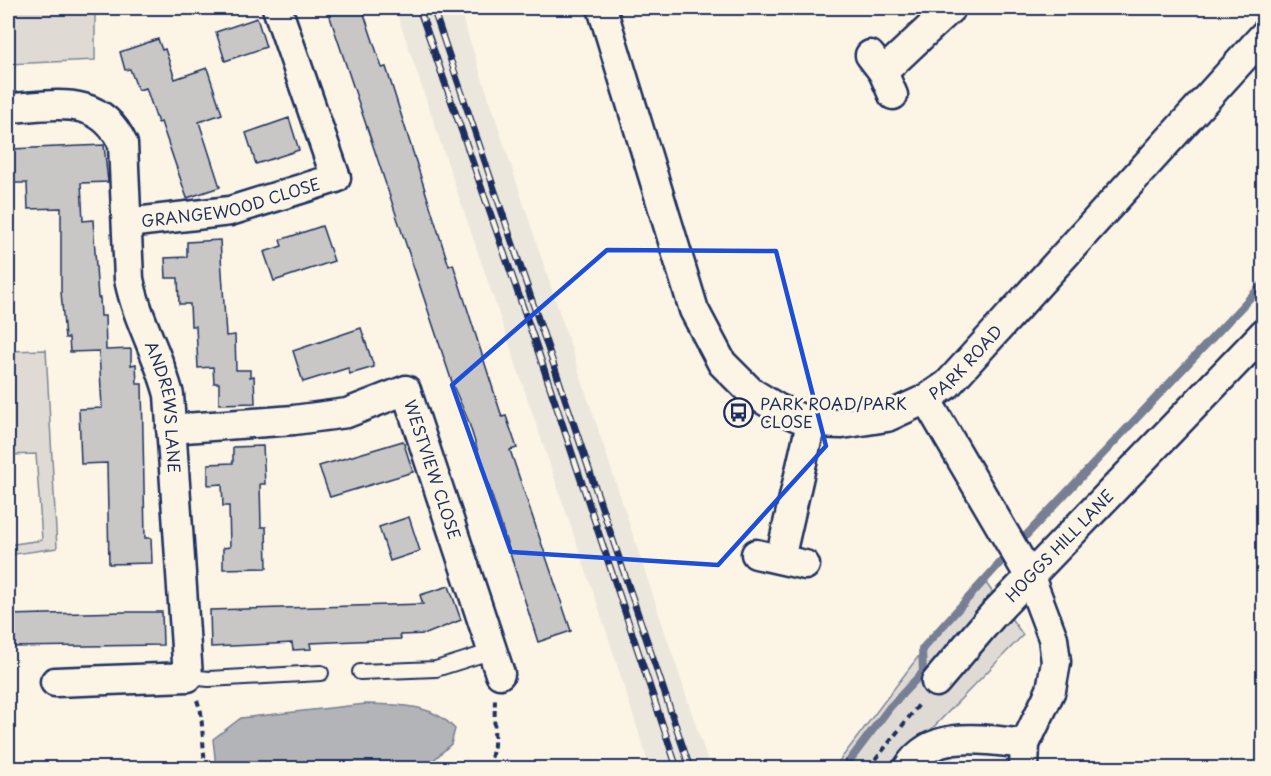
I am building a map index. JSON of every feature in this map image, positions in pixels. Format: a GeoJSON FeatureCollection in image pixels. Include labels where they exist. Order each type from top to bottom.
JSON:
{"type":"FeatureCollection","features":[{"type":"Feature","properties":{"kind":"street","name":"GRANGEWOOD CLOSE"},"geometry":{"type":"LineString","coordinates":[[127,223],[230,211],[336,178],[277,8]]}},
{"type":"Feature","properties":{"kind":"street","name":"PARK ROAD"},"geometry":{"type":"LineString","coordinates":[[602,8],[694,310],[722,363],[751,392],[777,408],[811,423],[842,424],[887,417],[926,399],[948,384],[1263,35]]}},
{"type":"Feature","properties":{"kind":"street"},"geometry":{"type":"LineString","coordinates":[[882,74],[951,8]]}},
{"type":"Feature","properties":{"kind":"street","name":"ANDREWS LANE"},"geometry":{"type":"LineString","coordinates":[[8,108],[75,105],[92,110],[116,129],[123,144],[129,279],[133,301],[163,370],[169,395],[188,677]]}},
{"type":"Feature","properties":{"kind":"street","name":"HOGGS HILL LANE"},"geometry":{"type":"LineString","coordinates":[[936,682],[992,616],[1263,333]]}},
{"type":"Feature","properties":{"kind":"street","name":"WESTVIEW CLOSE"},"geometry":{"type":"LineString","coordinates":[[171,429],[294,420],[347,413],[406,390],[497,663]]}},
{"type":"Feature","properties":{"kind":"street"},"geometry":{"type":"LineString","coordinates":[[908,768],[914,759],[937,743],[974,738],[1024,756],[1051,690],[1056,662],[1053,638],[1030,577],[926,399]]}},
{"type":"Feature","properties":{"kind":"street"},"geometry":{"type":"LineString","coordinates":[[780,560],[811,423]]}},
{"type":"Feature","properties":{"kind":"street"},"geometry":{"type":"LineString","coordinates":[[55,682],[188,677]]}},
{"type":"Feature","properties":{"kind":"lane"},"geometry":{"type":"LineString","coordinates":[[360,672],[436,669],[497,663]]}},
{"type":"Feature","properties":{"kind":"lane"},"geometry":{"type":"LineString","coordinates":[[188,677],[209,679],[321,673]]}},
{"type":"Feature","properties":{"kind":"path"},"geometry":{"type":"LineString","coordinates":[[489,768],[494,745],[497,663]]}},
{"type":"Feature","properties":{"kind":"path"},"geometry":{"type":"LineString","coordinates":[[188,677],[201,712],[205,768]]}},
{"type":"Feature","properties":{"kind":"path"},"geometry":{"type":"LineString","coordinates":[[869,768],[936,682]]}},
{"type":"Feature","properties":{"kind":"highlighted area"},"geometry":{"type":"Polygon","coordinates":[[[607,250],[776,251],[826,446],[718,565],[511,552],[452,385],[607,250]]]}},
{"type":"Feature","properties":{"kind":"shaded area"},"geometry":{"type":"Polygon","coordinates":[[[8,8],[95,8],[95,60],[8,64],[8,8]]]}},
{"type":"Feature","properties":{"kind":"shaded area"},"geometry":{"type":"Polygon","coordinates":[[[395,8],[459,8],[710,768],[650,768],[604,624],[395,8]]]}},
{"type":"Feature","properties":{"kind":"shaded area"},"geometry":{"type":"Polygon","coordinates":[[[46,350],[57,548],[8,555],[8,545],[42,540],[36,454],[8,455],[8,351],[46,350]]]}},
{"type":"Feature","properties":{"kind":"shaded area"},"geometry":{"type":"Polygon","coordinates":[[[986,583],[1023,635],[921,740],[901,768],[834,768],[927,645],[986,583]]]}},
{"type":"Feature","properties":{"kind":"shaded area"},"geometry":{"type":"Polygon","coordinates":[[[366,704],[414,707],[436,714],[455,729],[451,744],[425,768],[216,767],[213,739],[241,718],[366,704]]]}},
{"type":"Feature","properties":{"kind":"building"},"geometry":{"type":"Polygon","coordinates":[[[327,8],[362,8],[382,68],[386,67],[449,266],[453,264],[502,417],[506,416],[517,448],[510,450],[571,631],[538,642],[468,420],[454,388],[327,8]]]}},
{"type":"Feature","properties":{"kind":"building"},"geometry":{"type":"Polygon","coordinates":[[[257,18],[266,47],[225,61],[216,32],[257,18]]]}},
{"type":"Feature","properties":{"kind":"building"},"geometry":{"type":"Polygon","coordinates":[[[158,39],[162,50],[165,49],[175,79],[207,68],[222,114],[199,122],[220,187],[187,198],[161,122],[158,123],[146,88],[138,90],[130,69],[125,70],[120,52],[158,39]]]}},
{"type":"Feature","properties":{"kind":"building"},"geometry":{"type":"Polygon","coordinates":[[[289,118],[299,150],[256,164],[246,133],[289,118]]]}},
{"type":"Feature","properties":{"kind":"building"},"geometry":{"type":"Polygon","coordinates":[[[104,145],[108,182],[81,183],[83,221],[93,220],[98,298],[100,298],[101,316],[105,316],[106,350],[131,349],[131,365],[136,364],[137,384],[142,384],[145,538],[151,538],[152,563],[109,564],[107,463],[81,464],[79,409],[102,408],[99,351],[70,352],[69,338],[65,338],[61,292],[61,208],[28,209],[27,183],[8,183],[8,153],[11,153],[11,149],[104,145]]]}},
{"type":"Feature","properties":{"kind":"building"},"geometry":{"type":"Polygon","coordinates":[[[322,226],[334,261],[274,281],[264,252],[282,246],[280,240],[322,226]]]}},
{"type":"Feature","properties":{"kind":"building"},"geometry":{"type":"Polygon","coordinates":[[[220,240],[226,336],[235,335],[236,370],[250,370],[250,377],[254,376],[255,403],[219,404],[219,383],[214,383],[213,367],[198,368],[196,326],[191,326],[190,304],[179,304],[178,278],[166,278],[165,258],[187,257],[187,242],[220,240]]]}},
{"type":"Feature","properties":{"kind":"building"},"geometry":{"type":"Polygon","coordinates":[[[361,328],[374,367],[350,374],[348,368],[303,382],[293,351],[361,328]]]}},
{"type":"Feature","properties":{"kind":"building"},"geometry":{"type":"Polygon","coordinates":[[[403,441],[413,472],[330,497],[319,466],[403,441]]]}},
{"type":"Feature","properties":{"kind":"building"},"geometry":{"type":"Polygon","coordinates":[[[263,446],[265,484],[260,484],[261,527],[266,527],[267,568],[223,569],[223,548],[230,547],[229,506],[223,506],[222,484],[208,485],[208,464],[233,463],[233,447],[263,446]]]}},
{"type":"Feature","properties":{"kind":"building"},"geometry":{"type":"Polygon","coordinates":[[[409,517],[420,551],[390,561],[379,527],[409,517]]]}},
{"type":"Feature","properties":{"kind":"building"},"geometry":{"type":"Polygon","coordinates":[[[449,586],[461,620],[426,634],[400,635],[401,639],[310,643],[311,649],[293,650],[292,643],[211,647],[210,610],[423,604],[420,595],[449,586]]]}},
{"type":"Feature","properties":{"kind":"building"},"geometry":{"type":"Polygon","coordinates":[[[162,612],[163,645],[8,647],[8,615],[162,612]]]}},
{"type":"Feature","properties":{"kind":"waterway"},"geometry":{"type":"LineString","coordinates":[[1018,544],[1264,283]]}},
{"type":"Feature","properties":{"kind":"waterway"},"geometry":{"type":"LineString","coordinates":[[844,768],[890,707],[923,672],[922,649],[1009,553]]}},
{"type":"Feature","properties":{"kind":"railway"},"geometry":{"type":"LineString","coordinates":[[419,8],[534,339],[677,768]]}},
{"type":"Feature","properties":{"kind":"railway"},"geometry":{"type":"LineString","coordinates":[[433,8],[690,768]]}},
{"type":"Feature","properties":{"kind":"place","name":"PARK ROAD/PARK CLOSE"},"geometry":{"type":"Point","coordinates":[739,413]}}]}
